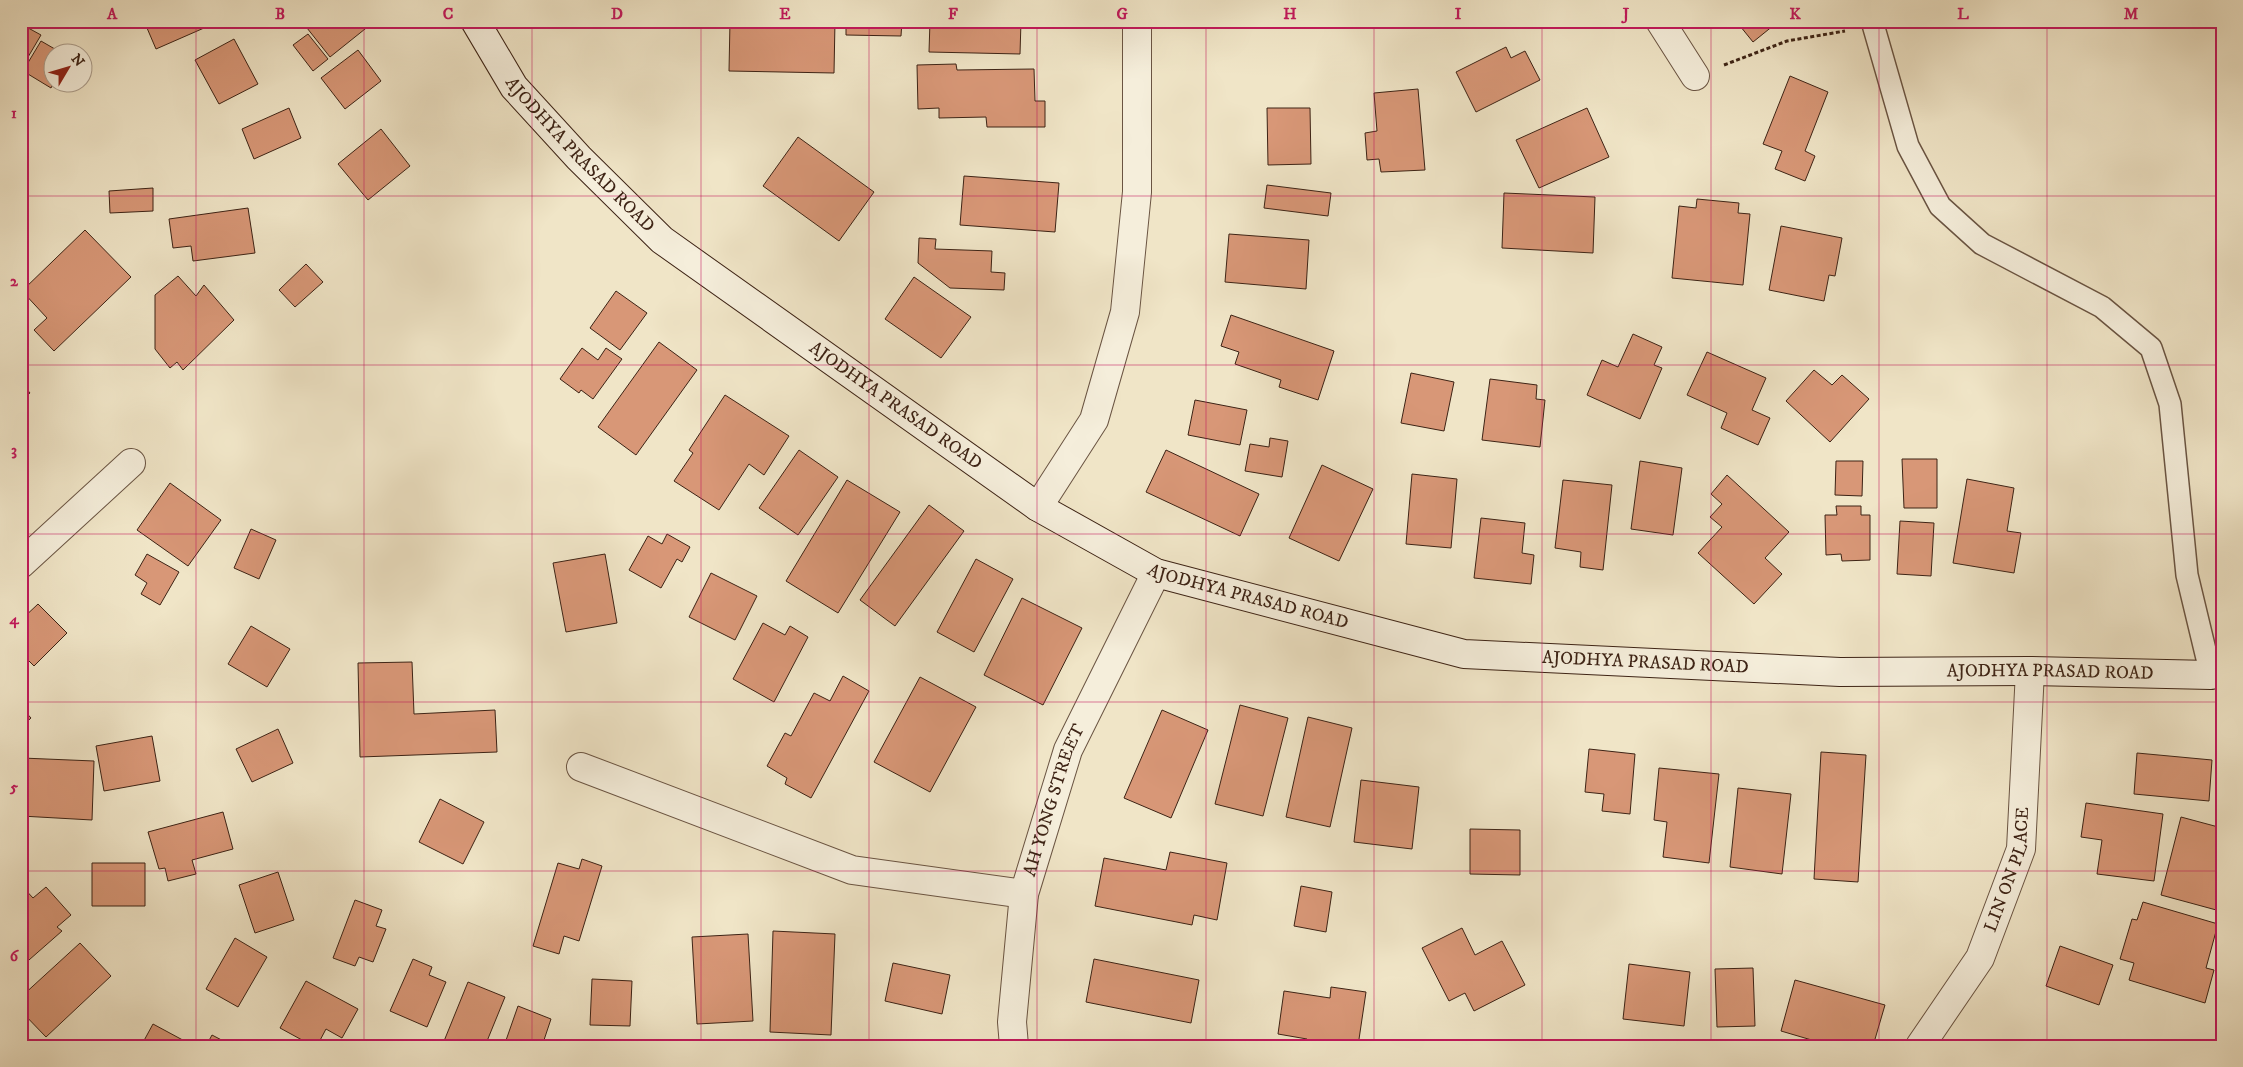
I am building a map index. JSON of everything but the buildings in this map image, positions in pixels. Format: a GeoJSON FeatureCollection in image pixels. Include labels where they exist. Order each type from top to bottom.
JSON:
{"type":"FeatureCollection","features":[{"type":"Feature","properties":{"kind":"street","name":"AJODHYA PRASAD ROAD"},"geometry":{"type":"LineString","coordinates":[[475,21],[514,87],[579,158],[662,240],[1038,507],[1156,573],[1464,654],[1840,672],[2030,671],[2216,674]]}},
{"type":"Feature","properties":{"kind":"street"},"geometry":{"type":"LineString","coordinates":[[1038,507],[1094,420],[1125,312],[1137,192],[1137,21]]}},
{"type":"Feature","properties":{"kind":"street"},"geometry":{"type":"LineString","coordinates":[[1660,21],[1695,76]]}},
{"type":"Feature","properties":{"kind":"street"},"geometry":{"type":"LineString","coordinates":[[21,564],[131,463]]}},
{"type":"Feature","properties":{"kind":"street","name":"AH YONG STREET"},"geometry":{"type":"LineString","coordinates":[[1014,1046],[1012,1022],[1024,894],[1068,750],[1156,573]]}},
{"type":"Feature","properties":{"kind":"street","name":"LIN ON PLACE"},"geometry":{"type":"LineString","coordinates":[[1920,1046],[1980,958],[2021,849],[2030,671]]}},
{"type":"Feature","properties":{"kind":"street"},"geometry":{"type":"LineString","coordinates":[[581,766],[852,870],[1024,894]]}},
{"type":"Feature","properties":{"kind":"lane"},"geometry":{"type":"LineString","coordinates":[[1872,23],[1908,146],[1940,206],[1982,244],[2102,307],[2151,348],[2170,404],[2187,575],[2216,674]]}},
{"type":"Feature","properties":{"kind":"path"},"geometry":{"type":"LineString","coordinates":[[1695,76],[1787,41],[1872,23]]}}]}
